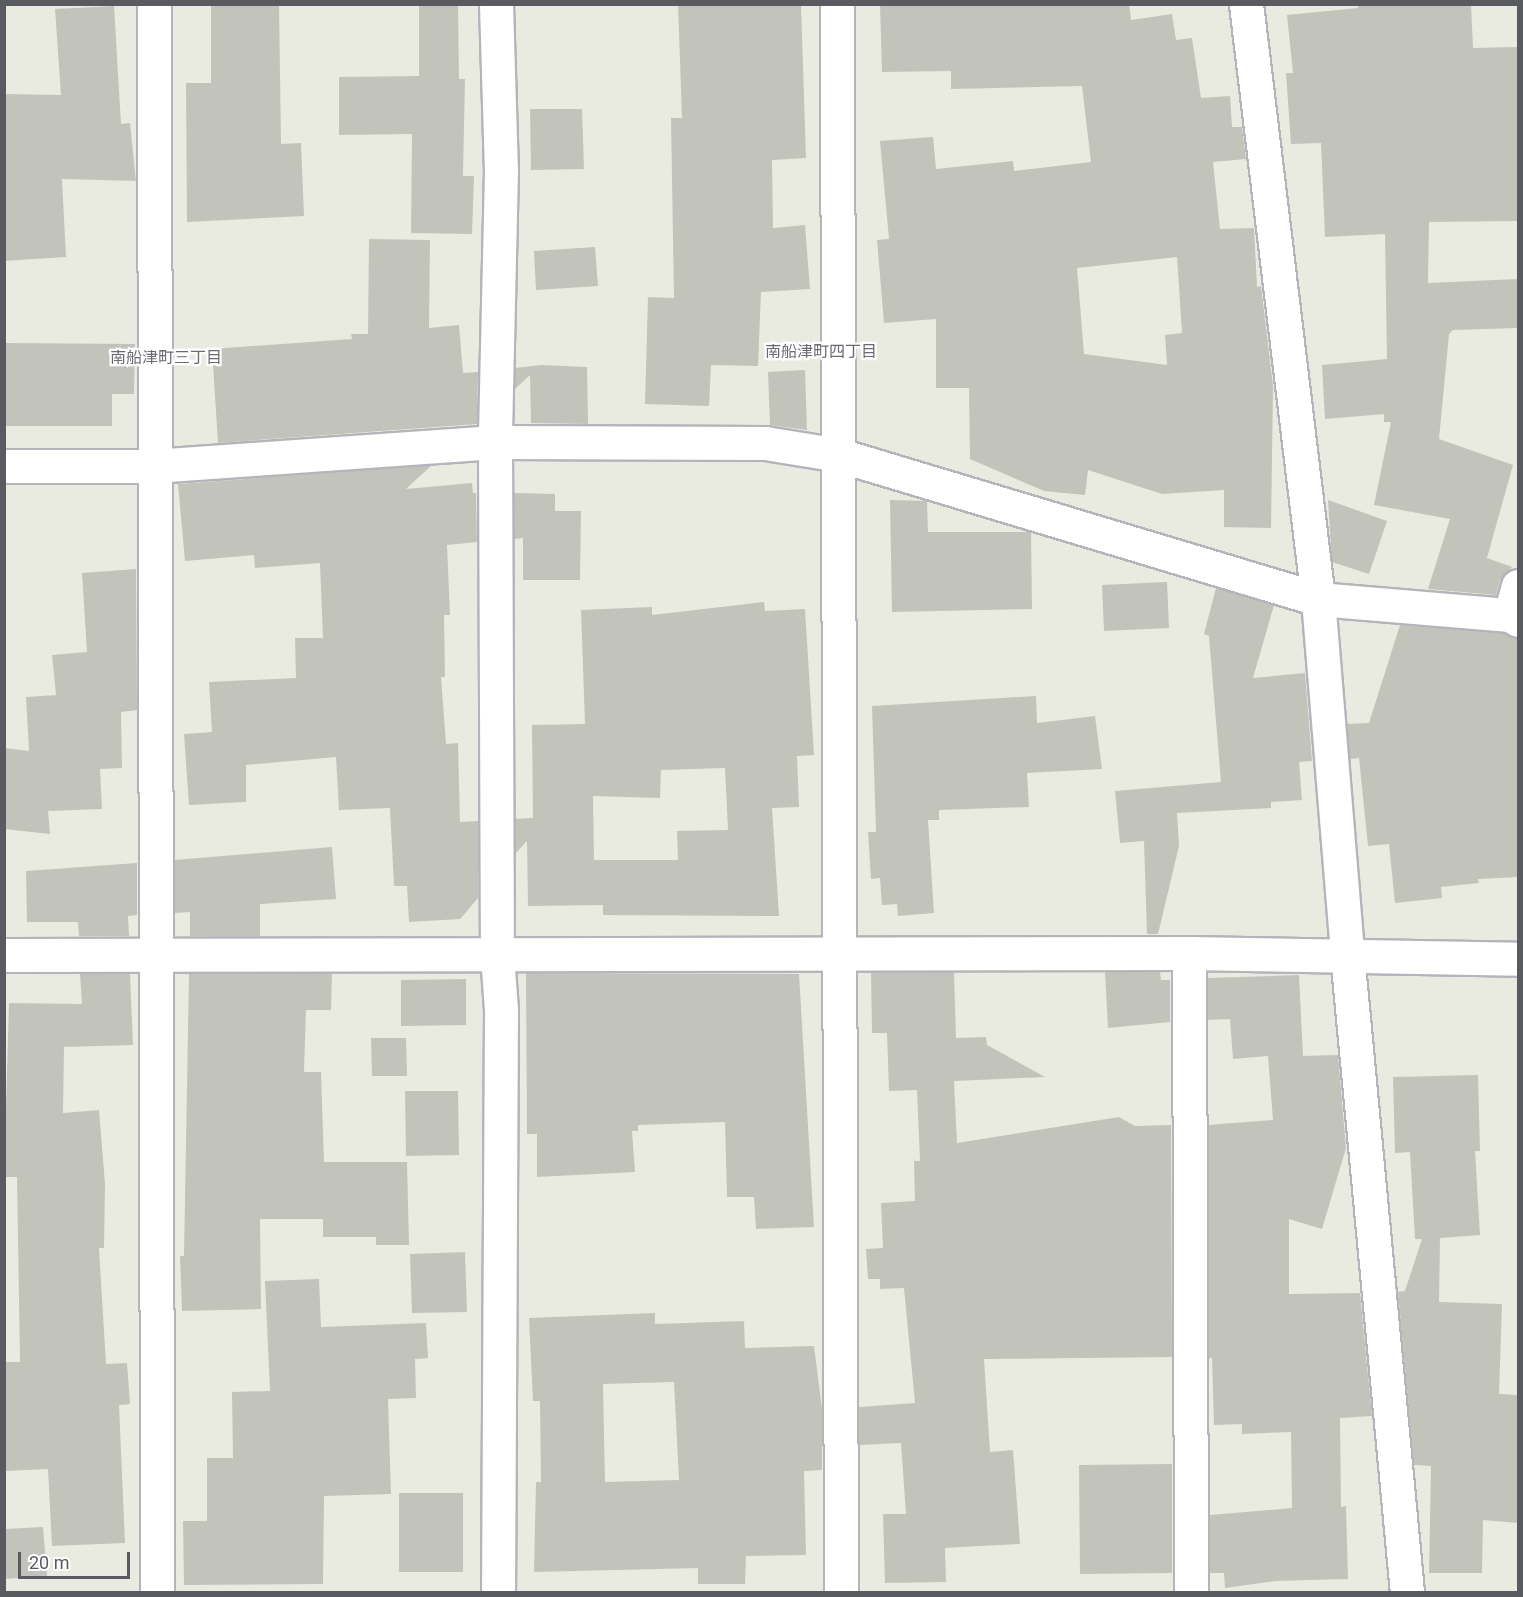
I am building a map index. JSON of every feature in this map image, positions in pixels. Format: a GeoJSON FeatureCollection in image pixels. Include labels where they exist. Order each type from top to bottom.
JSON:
{"type":"FeatureCollection","features":[{"type":"Feature","properties":{"kind":"street"},"geometry":{"type":"LineString","coordinates":[[154,4],[153,466],[157,1593]]}},
{"type":"Feature","properties":{"kind":"street"},"geometry":{"type":"LineString","coordinates":[[496,4],[501,170],[495,442],[497,955],[501,1009],[498,1593]]}},
{"type":"Feature","properties":{"kind":"street"},"geometry":{"type":"LineString","coordinates":[[837,4],[841,1593]]}},
{"type":"Feature","properties":{"kind":"street"},"geometry":{"type":"LineString","coordinates":[[1246,4],[1318,599],[1347,954],[1407,1593]]}},
{"type":"Feature","properties":{"kind":"street"},"geometry":{"type":"LineString","coordinates":[[4,466],[153,466],[495,442],[765,443],[839,455],[1318,599],[1516,607]]}},
{"type":"Feature","properties":{"kind":"street"},"geometry":{"type":"LineString","coordinates":[[1189,953],[1191,1593]]}},
{"type":"Feature","properties":{"kind":"street"},"geometry":{"type":"LineString","coordinates":[[4,955],[1189,953],[1347,954],[1518,959]]}},
{"type":"Feature","properties":{"kind":"building"},"geometry":{"type":"Polygon","coordinates":[[[211,4],[279,4],[281,144],[301,143],[304,216],[187,222],[186,83],[211,83],[211,4]]]}},
{"type":"Feature","properties":{"kind":"building"},"geometry":{"type":"Polygon","coordinates":[[[419,4],[458,4],[459,79],[465,79],[463,176],[474,176],[472,234],[411,233],[412,134],[339,135],[339,77],[419,76],[419,4]]]}},
{"type":"Feature","properties":{"kind":"building"},"geometry":{"type":"Polygon","coordinates":[[[678,4],[801,4],[806,158],[772,160],[773,228],[805,225],[810,289],[761,292],[758,366],[711,365],[709,406],[645,404],[648,297],[674,298],[671,118],[682,118],[678,4]]]}},
{"type":"Feature","properties":{"kind":"building"},"geometry":{"type":"Polygon","coordinates":[[[880,4],[1129,4],[1131,20],[1172,14],[1176,40],[1192,38],[1201,98],[1230,96],[1232,127],[1242,127],[1246,159],[1213,162],[1220,229],[1254,228],[1257,287],[1261,286],[1273,386],[1271,528],[1224,527],[1224,490],[1162,494],[1088,470],[1085,495],[1044,491],[970,459],[969,388],[936,388],[936,319],[884,323],[877,240],[889,239],[880,141],[933,137],[936,169],[1013,161],[1014,171],[1091,162],[1082,86],[951,89],[951,71],[882,72],[880,4]],[[1177,257],[1077,268],[1084,354],[1167,365],[1165,335],[1182,333],[1177,257]]]}},
{"type":"Feature","properties":{"kind":"building"},"geometry":{"type":"Polygon","coordinates":[[[1358,4],[1471,4],[1473,48],[1518,47],[1518,221],[1429,222],[1428,283],[1518,279],[1518,328],[1453,330],[1449,334],[1439,439],[1513,465],[1487,558],[1512,567],[1500,580],[1496,595],[1428,589],[1450,519],[1374,505],[1391,422],[1384,422],[1384,414],[1325,419],[1322,365],[1387,359],[1385,234],[1325,237],[1321,143],[1291,144],[1286,73],[1293,73],[1287,15],[1358,8],[1358,4]]]}},
{"type":"Feature","properties":{"kind":"building"},"geometry":{"type":"Polygon","coordinates":[[[114,6],[121,124],[130,123],[136,181],[62,179],[66,257],[4,261],[4,94],[61,95],[55,9],[114,6]]]}},
{"type":"Feature","properties":{"kind":"building"},"geometry":{"type":"Polygon","coordinates":[[[530,109],[582,109],[584,169],[531,170],[530,109]]]}},
{"type":"Feature","properties":{"kind":"building"},"geometry":{"type":"Polygon","coordinates":[[[369,239],[430,240],[429,328],[459,325],[463,373],[478,372],[477,424],[218,443],[212,349],[352,339],[351,334],[368,334],[369,239]]]}},
{"type":"Feature","properties":{"kind":"building"},"geometry":{"type":"Polygon","coordinates":[[[595,247],[598,286],[536,290],[534,251],[595,247]]]}},
{"type":"Feature","properties":{"kind":"building"},"geometry":{"type":"Polygon","coordinates":[[[4,343],[135,344],[134,394],[112,394],[112,426],[4,426],[4,343]]]}},
{"type":"Feature","properties":{"kind":"building"},"geometry":{"type":"Polygon","coordinates":[[[541,365],[587,367],[588,424],[531,423],[530,375],[515,389],[515,368],[541,365]]]}},
{"type":"Feature","properties":{"kind":"building"},"geometry":{"type":"Polygon","coordinates":[[[805,370],[807,430],[770,425],[768,372],[805,370]]]}},
{"type":"Feature","properties":{"kind":"building"},"geometry":{"type":"Polygon","coordinates":[[[432,465],[406,489],[472,483],[473,493],[476,493],[477,542],[447,545],[450,615],[444,615],[445,677],[441,677],[446,744],[458,743],[460,822],[478,821],[478,898],[460,919],[409,922],[407,886],[394,886],[390,808],[339,810],[336,757],[246,765],[246,802],[189,805],[184,734],[212,732],[209,682],[296,678],[295,638],[323,638],[320,563],[255,568],[254,555],[185,561],[178,484],[432,465]]]}},
{"type":"Feature","properties":{"kind":"building"},"geometry":{"type":"Polygon","coordinates":[[[514,493],[555,494],[555,511],[581,511],[580,580],[523,580],[523,538],[514,539],[514,493]]]}},
{"type":"Feature","properties":{"kind":"building"},"geometry":{"type":"Polygon","coordinates":[[[890,500],[927,501],[928,532],[1031,532],[1032,609],[892,612],[890,500]]]}},
{"type":"Feature","properties":{"kind":"building"},"geometry":{"type":"Polygon","coordinates":[[[1328,500],[1387,521],[1369,574],[1332,562],[1328,500]]]}},
{"type":"Feature","properties":{"kind":"building"},"geometry":{"type":"Polygon","coordinates":[[[136,569],[137,710],[121,712],[122,768],[100,769],[102,809],[48,811],[50,834],[4,829],[4,748],[29,751],[26,697],[56,695],[52,655],[87,652],[82,573],[136,569]]]}},
{"type":"Feature","properties":{"kind":"building"},"geometry":{"type":"Polygon","coordinates":[[[1167,582],[1169,628],[1104,631],[1102,585],[1167,582]]]}},
{"type":"Feature","properties":{"kind":"building"},"geometry":{"type":"Polygon","coordinates":[[[1216,588],[1274,605],[1253,678],[1305,673],[1312,761],[1299,762],[1302,800],[1271,802],[1271,808],[1177,813],[1179,846],[1158,934],[1147,934],[1144,841],[1120,843],[1115,791],[1221,782],[1209,636],[1204,634],[1216,588]]]}},
{"type":"Feature","properties":{"kind":"building"},"geometry":{"type":"Polygon","coordinates":[[[764,602],[765,611],[805,609],[814,755],[797,756],[799,807],[772,808],[779,916],[603,915],[603,905],[528,906],[527,841],[515,854],[515,819],[533,818],[532,725],[585,724],[581,610],[652,607],[652,615],[764,602]],[[725,768],[661,770],[660,798],[593,796],[594,860],[678,860],[677,831],[728,830],[725,768]]]}},
{"type":"Feature","properties":{"kind":"building"},"geometry":{"type":"Polygon","coordinates":[[[1400,625],[1504,633],[1518,639],[1518,877],[1478,879],[1479,883],[1441,887],[1442,898],[1395,903],[1389,844],[1368,846],[1359,758],[1350,759],[1347,724],[1369,723],[1400,625]]]}},
{"type":"Feature","properties":{"kind":"building"},"geometry":{"type":"Polygon","coordinates":[[[1036,696],[1037,723],[1095,716],[1102,769],[1027,773],[1029,807],[939,810],[939,820],[928,820],[934,913],[898,916],[897,904],[882,905],[880,878],[871,879],[868,832],[876,832],[872,706],[1036,696]]]}},
{"type":"Feature","properties":{"kind":"building"},"geometry":{"type":"Polygon","coordinates":[[[332,847],[336,899],[260,904],[260,936],[190,936],[190,912],[174,913],[174,860],[332,847]]]}},
{"type":"Feature","properties":{"kind":"building"},"geometry":{"type":"Polygon","coordinates":[[[137,863],[137,915],[128,916],[129,936],[79,936],[78,922],[27,922],[26,871],[137,863]]]}},
{"type":"Feature","properties":{"kind":"building"},"geometry":{"type":"Polygon","coordinates":[[[871,972],[954,972],[956,1038],[986,1037],[987,1045],[1045,1077],[954,1081],[957,1143],[1119,1117],[1135,1126],[1171,1125],[1172,1357],[984,1359],[990,1452],[1013,1450],[1020,1544],[945,1548],[946,1582],[885,1583],[883,1514],[906,1514],[901,1443],[859,1445],[859,1407],[915,1403],[904,1288],[880,1289],[880,1279],[868,1279],[866,1249],[883,1248],[881,1203],[915,1201],[914,1161],[920,1161],[917,1090],[889,1091],[887,1033],[872,1033],[871,972]]]}},
{"type":"Feature","properties":{"kind":"building"},"geometry":{"type":"Polygon","coordinates":[[[1105,972],[1160,972],[1161,980],[1170,980],[1170,1022],[1108,1028],[1105,972]]]}},
{"type":"Feature","properties":{"kind":"building"},"geometry":{"type":"Polygon","coordinates":[[[189,973],[332,973],[331,1010],[306,1010],[304,1072],[321,1072],[324,1162],[407,1162],[409,1245],[376,1245],[376,1237],[323,1237],[323,1219],[260,1219],[261,1309],[182,1311],[180,1256],[184,1256],[189,973]]]}},
{"type":"Feature","properties":{"kind":"building"},"geometry":{"type":"Polygon","coordinates":[[[526,973],[799,974],[814,1227],[756,1229],[754,1197],[727,1197],[725,1122],[638,1125],[638,1131],[632,1131],[635,1172],[537,1177],[537,1134],[527,1134],[526,973]]]}},
{"type":"Feature","properties":{"kind":"building"},"geometry":{"type":"Polygon","coordinates":[[[80,974],[130,974],[133,1045],[64,1047],[63,1113],[99,1110],[105,1184],[104,1248],[99,1248],[106,1364],[127,1363],[130,1404],[119,1405],[125,1543],[52,1546],[48,1469],[4,1471],[4,1362],[20,1362],[17,1177],[4,1177],[9,1003],[82,1004],[80,974]]]}},
{"type":"Feature","properties":{"kind":"building"},"geometry":{"type":"Polygon","coordinates":[[[1299,975],[1303,1056],[1338,1055],[1346,1148],[1322,1229],[1289,1219],[1289,1294],[1360,1293],[1372,1416],[1340,1418],[1341,1507],[1346,1506],[1348,1579],[1275,1581],[1225,1588],[1224,1573],[1210,1573],[1210,1515],[1292,1508],[1291,1432],[1242,1434],[1242,1424],[1214,1425],[1212,1358],[1209,1358],[1208,1125],[1273,1120],[1268,1056],[1233,1059],[1230,1019],[1208,1020],[1208,978],[1299,975]]]}},
{"type":"Feature","properties":{"kind":"building"},"geometry":{"type":"Polygon","coordinates":[[[466,979],[466,1025],[401,1026],[401,980],[466,979]]]}},
{"type":"Feature","properties":{"kind":"building"},"geometry":{"type":"Polygon","coordinates":[[[371,1038],[406,1038],[407,1076],[372,1076],[371,1038]]]}},
{"type":"Feature","properties":{"kind":"building"},"geometry":{"type":"Polygon","coordinates":[[[1478,1075],[1480,1151],[1475,1151],[1480,1235],[1440,1238],[1439,1302],[1502,1304],[1499,1394],[1518,1395],[1518,1523],[1483,1520],[1482,1573],[1429,1573],[1431,1466],[1414,1465],[1398,1292],[1405,1291],[1422,1239],[1415,1239],[1410,1152],[1395,1153],[1393,1077],[1478,1075]]]}},
{"type":"Feature","properties":{"kind":"building"},"geometry":{"type":"Polygon","coordinates":[[[405,1091],[458,1091],[459,1155],[406,1156],[405,1091]]]}},
{"type":"Feature","properties":{"kind":"building"},"geometry":{"type":"Polygon","coordinates":[[[465,1252],[467,1312],[412,1313],[410,1254],[465,1252]]]}},
{"type":"Feature","properties":{"kind":"building"},"geometry":{"type":"Polygon","coordinates":[[[319,1279],[321,1327],[426,1323],[428,1358],[415,1359],[416,1398],[388,1399],[391,1494],[324,1496],[323,1584],[184,1585],[183,1521],[207,1521],[207,1458],[233,1458],[232,1392],[270,1391],[265,1281],[319,1279]]]}},
{"type":"Feature","properties":{"kind":"building"},"geometry":{"type":"Polygon","coordinates":[[[655,1313],[655,1324],[744,1321],[745,1348],[814,1346],[822,1409],[822,1470],[804,1471],[806,1555],[746,1556],[745,1584],[698,1584],[698,1568],[534,1572],[536,1482],[541,1482],[540,1401],[533,1401],[529,1318],[655,1313]],[[674,1382],[603,1384],[605,1482],[679,1480],[674,1382]]]}},
{"type":"Feature","properties":{"kind":"building"},"geometry":{"type":"Polygon","coordinates":[[[1172,1464],[1172,1573],[1080,1574],[1079,1465],[1172,1464]]]}},
{"type":"Feature","properties":{"kind":"building"},"geometry":{"type":"Polygon","coordinates":[[[399,1493],[463,1493],[463,1572],[399,1572],[399,1493]]]}},
{"type":"Feature","properties":{"kind":"building"},"geometry":{"type":"Polygon","coordinates":[[[43,1527],[47,1576],[4,1579],[4,1529],[43,1527]]]}},
{"type":"Feature","properties":{"kind":"district","name":"南船津町四丁目"},"geometry":{"type":"Point","coordinates":[821,352]}},
{"type":"Feature","properties":{"kind":"district","name":"南船津町三丁目"},"geometry":{"type":"Point","coordinates":[166,358]}}]}
